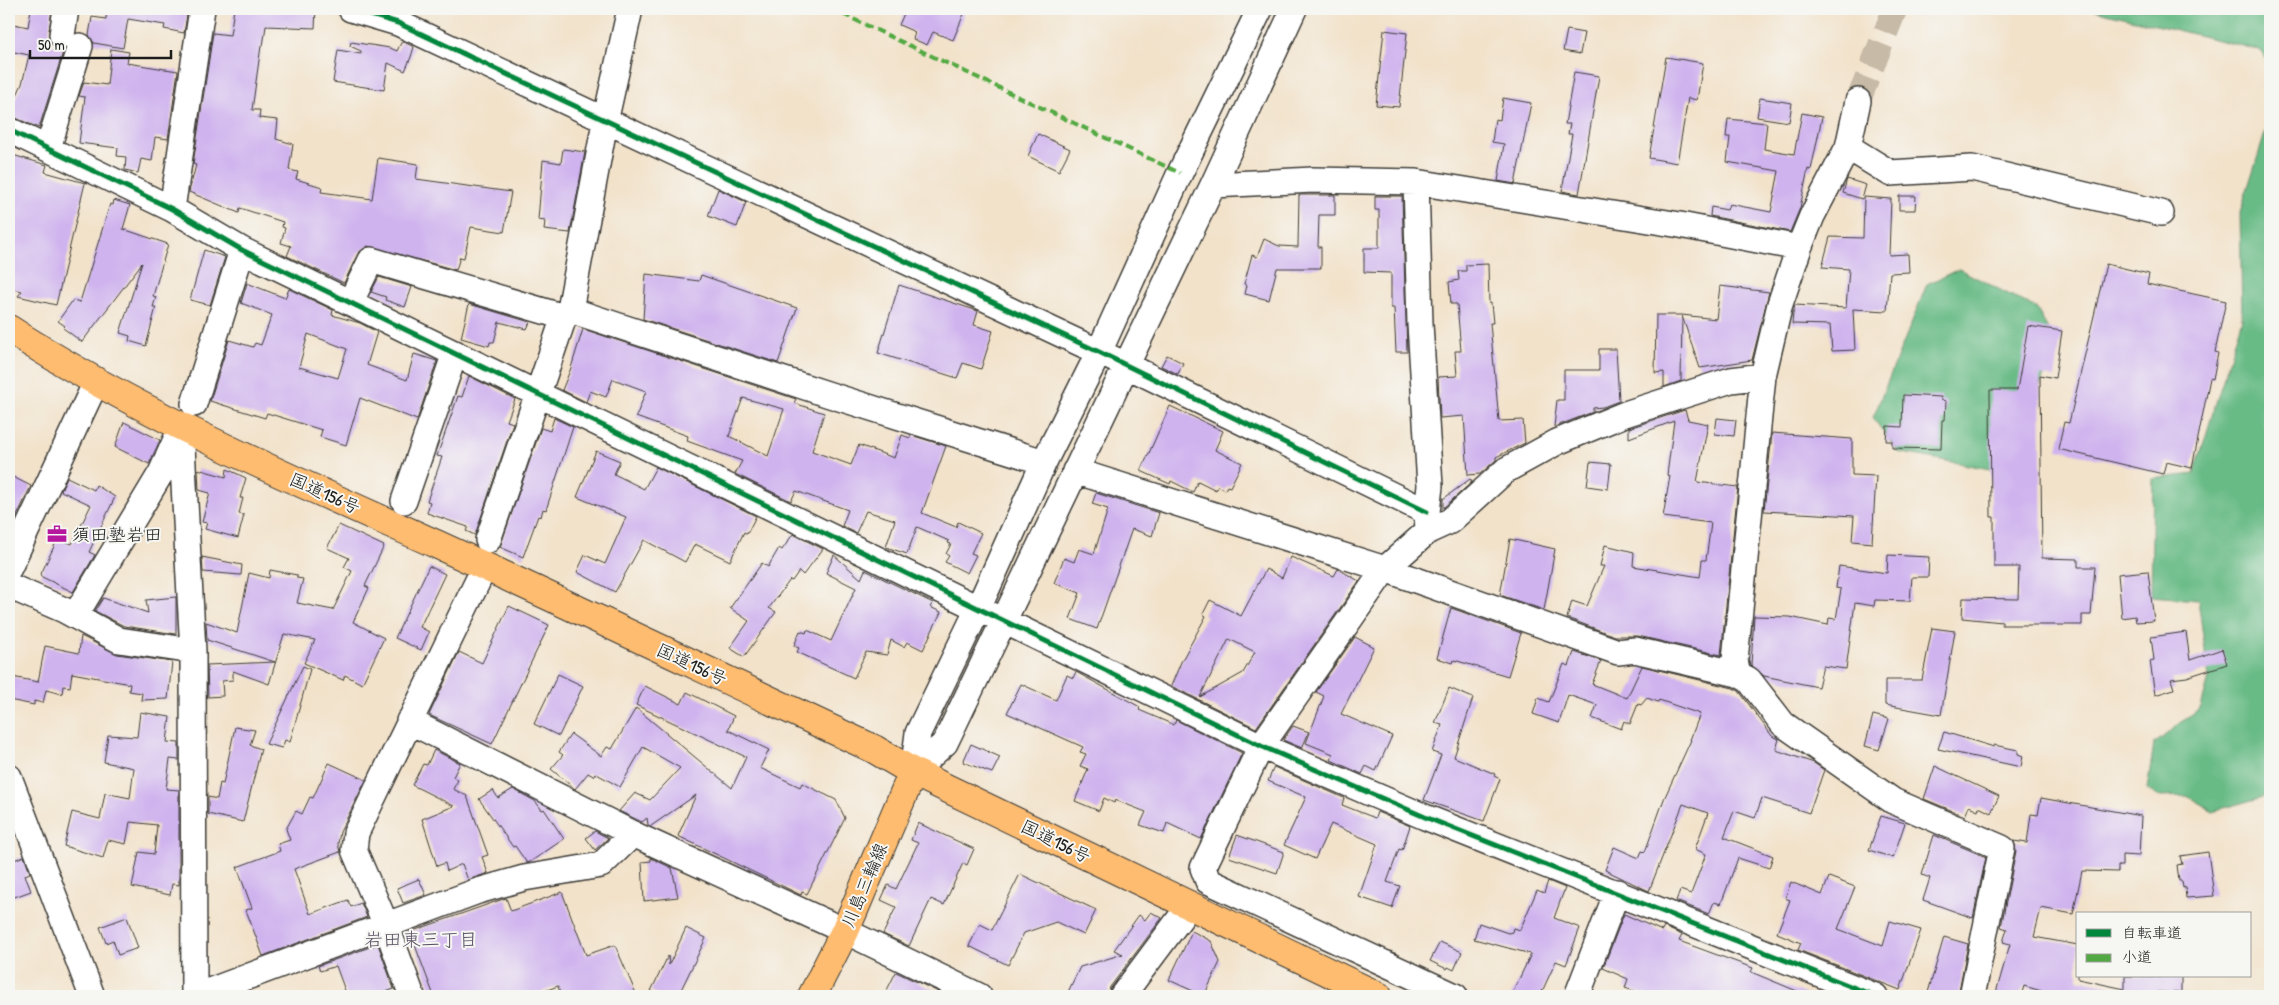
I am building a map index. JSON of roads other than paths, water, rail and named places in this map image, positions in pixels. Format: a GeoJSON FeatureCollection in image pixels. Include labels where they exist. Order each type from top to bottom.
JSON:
{"type":"FeatureCollection","features":[{"type":"Feature","properties":{"kind":"main road","name":"国道156号"},"geometry":{"type":"LineString","coordinates":[[9,329],[96,382],[182,428],[487,553],[874,749],[912,772],[1378,996]]}},
{"type":"Feature","properties":{"kind":"main road","name":"川島三輪線"},"geometry":{"type":"LineString","coordinates":[[812,996],[845,930],[912,772]]}},
{"type":"Feature","properties":{"kind":"street"},"geometry":{"type":"LineString","coordinates":[[48,148],[71,40],[66,9]]}},
{"type":"Feature","properties":{"kind":"street"},"geometry":{"type":"LineString","coordinates":[[172,209],[202,9]]}},
{"type":"Feature","properties":{"kind":"street"},"geometry":{"type":"LineString","coordinates":[[351,9],[398,16],[605,122],[1099,352],[1428,522],[1450,521],[1506,470],[1557,442],[1625,414],[1731,380],[1763,376]]}},
{"type":"Feature","properties":{"kind":"street"},"geometry":{"type":"LineString","coordinates":[[412,996],[386,925],[354,850],[356,833],[487,553],[538,394],[567,313],[605,122],[630,9]]}},
{"type":"Feature","properties":{"kind":"street"},"geometry":{"type":"LineString","coordinates":[[912,772],[918,734],[978,609],[1044,462],[1099,352],[1180,173],[1260,9]]}},
{"type":"Feature","properties":{"kind":"street"},"geometry":{"type":"LineString","coordinates":[[912,772],[944,743],[1004,622],[1213,185],[1294,9]]}},
{"type":"Feature","properties":{"kind":"street"},"geometry":{"type":"LineString","coordinates":[[1738,674],[1735,660],[1763,376],[1780,304],[1799,248],[1812,216],[1848,147],[1858,101]]}},
{"type":"Feature","properties":{"kind":"street"},"geometry":{"type":"LineString","coordinates":[[9,130],[172,209],[242,250],[351,301],[1004,622],[1261,746],[1425,817],[1618,892],[1875,996]]}},
{"type":"Feature","properties":{"kind":"street"},"geometry":{"type":"LineString","coordinates":[[1848,147],[1890,173],[1972,168],[2161,213]]}},
{"type":"Feature","properties":{"kind":"street"},"geometry":{"type":"LineString","coordinates":[[1213,185],[1313,180],[1416,182],[1680,225],[1799,248]]}},
{"type":"Feature","properties":{"kind":"street"},"geometry":{"type":"LineString","coordinates":[[1416,182],[1420,324],[1430,486],[1428,522],[1385,569],[1261,746],[1203,868],[1208,881],[1456,996]]}},
{"type":"Feature","properties":{"kind":"street"},"geometry":{"type":"LineString","coordinates":[[194,404],[242,250]]}},
{"type":"Feature","properties":{"kind":"street"},"geometry":{"type":"LineString","coordinates":[[351,301],[371,260],[567,313],[1044,462]]}},
{"type":"Feature","properties":{"kind":"street"},"geometry":{"type":"LineString","coordinates":[[404,501],[455,353]]}},
{"type":"Feature","properties":{"kind":"street"},"geometry":{"type":"LineString","coordinates":[[12,554],[96,382]]}},
{"type":"Feature","properties":{"kind":"street"},"geometry":{"type":"LineString","coordinates":[[75,616],[161,473],[182,428]]}},
{"type":"Feature","properties":{"kind":"street"},"geometry":{"type":"LineString","coordinates":[[182,428],[193,651],[195,996],[478,891],[524,878],[600,864],[634,834]]}},
{"type":"Feature","properties":{"kind":"street"},"geometry":{"type":"LineString","coordinates":[[1075,471],[1385,569],[1618,652],[1635,650],[1738,674],[1750,680],[1783,724],[1893,801],[2002,848],[1972,996]]}},
{"type":"Feature","properties":{"kind":"street"},"geometry":{"type":"LineString","coordinates":[[9,586],[75,616],[119,640],[193,651]]}},
{"type":"Feature","properties":{"kind":"street"},"geometry":{"type":"LineString","coordinates":[[409,720],[634,834],[845,930],[972,995]]}},
{"type":"Feature","properties":{"kind":"street"},"geometry":{"type":"LineString","coordinates":[[9,776],[92,996]]}},
{"type":"Feature","properties":{"kind":"street"},"geometry":{"type":"LineString","coordinates":[[1577,996],[1618,892]]}},
{"type":"Feature","properties":{"kind":"street"},"geometry":{"type":"LineString","coordinates":[[1122,996],[1190,905]]}},
{"type":"Feature","properties":{"kind":"tunnel"},"geometry":{"type":"LineString","coordinates":[[1858,101],[1895,9]]}},
{"type":"Feature","properties":{"kind":"place","name":"須田塾岩田"},"geometry":{"type":"Point","coordinates":[57,534]}},
{"type":"Feature","properties":{"kind":"district","name":"岩田東三丁目"},"geometry":{"type":"Point","coordinates":[421,939]}}]}
